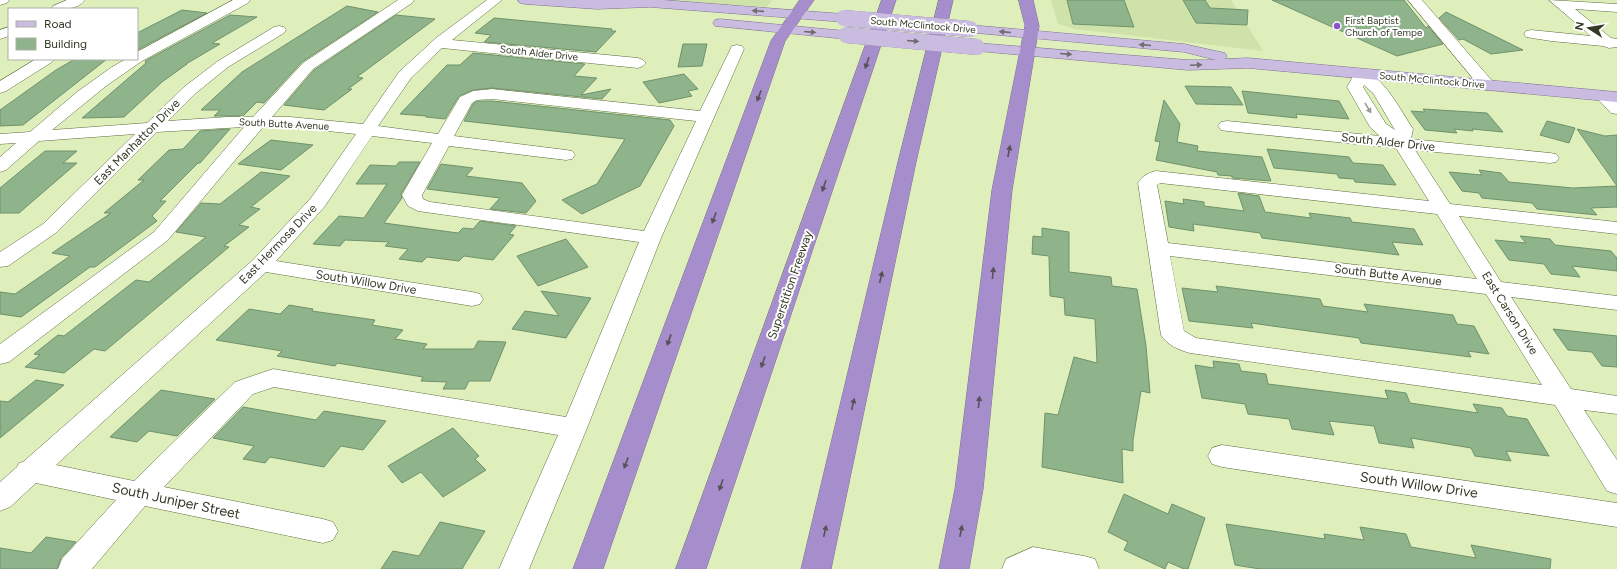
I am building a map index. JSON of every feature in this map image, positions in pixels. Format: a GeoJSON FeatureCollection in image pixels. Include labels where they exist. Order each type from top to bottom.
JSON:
{"type":"FeatureCollection","features":[{"type":"Feature","properties":{"kind":"highway"},"geometry":{"type":"LineString","coordinates":[[588,569],[778,41],[807,0]]}},
{"type":"Feature","properties":{"kind":"highway","name":"Superstition Freeway"},"geometry":{"type":"LineString","coordinates":[[691,569],[889,0]]}},
{"type":"Feature","properties":{"kind":"highway"},"geometry":{"type":"LineString","coordinates":[[816,569],[907,162],[946,0]]}},
{"type":"Feature","properties":{"kind":"highway"},"geometry":{"type":"LineString","coordinates":[[907,162],[944,57],[961,0]]}},
{"type":"Feature","properties":{"kind":"highway"},"geometry":{"type":"LineString","coordinates":[[954,569],[969,489],[1002,190],[1032,26],[1026,0]]}},
{"type":"Feature","properties":{"kind":"main road","name":"South McClintock Drive"},"geometry":{"type":"LineString","coordinates":[[525,0],[597,5],[650,4],[844,18],[979,30],[1029,42],[1188,65],[1248,63],[1610,96]]}},
{"type":"Feature","properties":{"kind":"main road","name":"South McClintock Drive"},"geometry":{"type":"LineString","coordinates":[[597,5],[635,15],[650,16]]}},
{"type":"Feature","properties":{"kind":"main road","name":"South McClintock Drive"},"geometry":{"type":"LineString","coordinates":[[703,22],[977,46],[1029,42]]}},
{"type":"Feature","properties":{"kind":"street"},"geometry":{"type":"LineString","coordinates":[[60,8],[78,0]]}},
{"type":"Feature","properties":{"kind":"street"},"geometry":{"type":"LineString","coordinates":[[138,58],[243,0]]}},
{"type":"Feature","properties":{"kind":"street"},"geometry":{"type":"LineString","coordinates":[[0,356],[161,236],[308,66],[407,0]]}},
{"type":"Feature","properties":{"kind":"street","name":"East Hermosa Drive"},"geometry":{"type":"LineString","coordinates":[[0,499],[261,265],[318,202],[405,76],[440,43],[495,0]]}},
{"type":"Feature","properties":{"kind":"street"},"geometry":{"type":"LineString","coordinates":[[1415,0],[1487,85]]}},
{"type":"Feature","properties":{"kind":"street"},"geometry":{"type":"LineString","coordinates":[[1555,1],[1617,8]]}},
{"type":"Feature","properties":{"kind":"street"},"geometry":{"type":"LineString","coordinates":[[1555,1],[1613,45]]}},
{"type":"Feature","properties":{"kind":"street","name":"East Manhatton Drive"},"geometry":{"type":"LineString","coordinates":[[0,261],[50,228],[190,90],[222,64],[279,30]]}},
{"type":"Feature","properties":{"kind":"street"},"geometry":{"type":"LineString","coordinates":[[1531,34],[1551,38],[1613,45]]}},
{"type":"Feature","properties":{"kind":"street","name":"South Alder Drive"},"geometry":{"type":"LineString","coordinates":[[440,43],[638,63]]}},
{"type":"Feature","properties":{"kind":"street"},"geometry":{"type":"LineString","coordinates":[[1613,45],[1609,51],[1617,58]]}},
{"type":"Feature","properties":{"kind":"street"},"geometry":{"type":"LineString","coordinates":[[514,569],[574,428],[651,238],[737,49]]}},
{"type":"Feature","properties":{"kind":"street"},"geometry":{"type":"LineString","coordinates":[[0,88],[45,60]]}},
{"type":"Feature","properties":{"kind":"street"},"geometry":{"type":"LineString","coordinates":[[0,166],[99,84],[117,70],[134,60]]}},
{"type":"Feature","properties":{"kind":"street","name":"East Carson Drive"},"geometry":{"type":"LineString","coordinates":[[1360,74],[1356,89],[1379,127],[1402,143],[1617,483]]}},
{"type":"Feature","properties":{"kind":"street"},"geometry":{"type":"LineString","coordinates":[[651,238],[425,207],[415,202],[412,195],[466,100],[473,96],[482,94],[707,117]]}},
{"type":"Feature","properties":{"kind":"street"},"geometry":{"type":"LineString","coordinates":[[1610,96],[1617,109]]}},
{"type":"Feature","properties":{"kind":"street","name":"South Butte Avenue"},"geometry":{"type":"LineString","coordinates":[[0,139],[154,126],[227,122],[290,122],[566,155]]}},
{"type":"Feature","properties":{"kind":"street","name":"South Alder Drive"},"geometry":{"type":"LineString","coordinates":[[1227,126],[1550,158]]}},
{"type":"Feature","properties":{"kind":"street"},"geometry":{"type":"LineString","coordinates":[[1617,228],[1156,177],[1147,182],[1173,335],[1190,345],[1617,405]]}},
{"type":"Feature","properties":{"kind":"street","name":"South Butte Avenue"},"geometry":{"type":"LineString","coordinates":[[1159,248],[1617,303]]}},
{"type":"Feature","properties":{"kind":"street","name":"South Willow Drive"},"geometry":{"type":"LineString","coordinates":[[261,265],[472,299]]}},
{"type":"Feature","properties":{"kind":"street"},"geometry":{"type":"LineString","coordinates":[[73,569],[140,494],[244,388],[273,378],[574,428]]}},
{"type":"Feature","properties":{"kind":"street","name":"South Willow Drive"},"geometry":{"type":"LineString","coordinates":[[1222,456],[1617,515]]}},
{"type":"Feature","properties":{"kind":"street","name":"South Juniper Street"},"geometry":{"type":"LineString","coordinates":[[30,471],[323,531]]}},
{"type":"Feature","properties":{"kind":"street"},"geometry":{"type":"LineString","coordinates":[[1017,569],[1033,560],[1084,569]]}},
{"type":"Feature","properties":{"kind":"shaded area"},"geometry":{"type":"Polygon","coordinates":[[[658,0],[773,0],[766,7],[658,0]]]}},
{"type":"Feature","properties":{"kind":"shaded area"},"geometry":{"type":"Polygon","coordinates":[[[1051,0],[1231,0],[1263,51],[1075,29],[1058,24],[1051,0]]]}},
{"type":"Feature","properties":{"kind":"building"},"geometry":{"type":"Polygon","coordinates":[[[1067,0],[1124,0],[1134,27],[1073,24],[1067,0]]]}},
{"type":"Feature","properties":{"kind":"building"},"geometry":{"type":"Polygon","coordinates":[[[1183,0],[1205,0],[1210,8],[1248,10],[1247,25],[1196,23],[1183,0]]]}},
{"type":"Feature","properties":{"kind":"building"},"geometry":{"type":"Polygon","coordinates":[[[1272,0],[1404,0],[1426,28],[1428,26],[1443,44],[1397,56],[1272,0]]]}},
{"type":"Feature","properties":{"kind":"building"},"geometry":{"type":"Polygon","coordinates":[[[347,6],[378,12],[302,62],[264,103],[257,102],[243,116],[214,116],[220,110],[201,110],[242,72],[347,6]]]}},
{"type":"Feature","properties":{"kind":"building"},"geometry":{"type":"Polygon","coordinates":[[[182,10],[207,13],[138,49],[138,32],[182,10]]]}},
{"type":"Feature","properties":{"kind":"building"},"geometry":{"type":"Polygon","coordinates":[[[1446,12],[1523,50],[1491,54],[1463,39],[1459,40],[1439,18],[1446,12]]]}},
{"type":"Feature","properties":{"kind":"building"},"geometry":{"type":"Polygon","coordinates":[[[230,15],[257,17],[212,43],[220,44],[186,64],[162,82],[124,117],[82,118],[146,63],[145,61],[230,15]]]}},
{"type":"Feature","properties":{"kind":"building"},"geometry":{"type":"Polygon","coordinates":[[[396,15],[435,19],[357,77],[363,78],[348,89],[352,89],[324,110],[284,105],[314,70],[396,15]]]}},
{"type":"Feature","properties":{"kind":"building"},"geometry":{"type":"Polygon","coordinates":[[[494,18],[612,29],[611,31],[616,31],[596,52],[484,42],[491,35],[475,33],[494,18]]]}},
{"type":"Feature","properties":{"kind":"building"},"geometry":{"type":"Polygon","coordinates":[[[683,44],[707,44],[702,66],[678,67],[683,44]]]}},
{"type":"Feature","properties":{"kind":"building"},"geometry":{"type":"Polygon","coordinates":[[[473,53],[585,64],[574,76],[597,78],[581,95],[611,89],[602,99],[492,88],[473,90],[459,96],[445,119],[400,114],[447,65],[460,65],[473,53]]]}},
{"type":"Feature","properties":{"kind":"building"},"geometry":{"type":"Polygon","coordinates":[[[73,60],[106,60],[23,125],[0,126],[0,110],[56,70],[73,60]]]}},
{"type":"Feature","properties":{"kind":"building"},"geometry":{"type":"Polygon","coordinates":[[[684,74],[698,89],[688,91],[692,96],[659,103],[643,82],[684,74]]]}},
{"type":"Feature","properties":{"kind":"building"},"geometry":{"type":"Polygon","coordinates":[[[1185,86],[1231,87],[1243,105],[1196,104],[1185,86]]]}},
{"type":"Feature","properties":{"kind":"building"},"geometry":{"type":"Polygon","coordinates":[[[1242,91],[1339,101],[1349,119],[1296,114],[1297,118],[1248,113],[1242,91]]]}},
{"type":"Feature","properties":{"kind":"building"},"geometry":{"type":"Polygon","coordinates":[[[1164,100],[1180,124],[1177,142],[1198,146],[1197,151],[1262,157],[1271,181],[1232,178],[1232,176],[1218,175],[1217,172],[1156,160],[1160,142],[1155,141],[1164,100]]]}},
{"type":"Feature","properties":{"kind":"building"},"geometry":{"type":"Polygon","coordinates":[[[477,101],[492,101],[670,120],[674,126],[640,186],[582,214],[562,200],[597,184],[625,139],[464,121],[473,104],[477,101]]]}},
{"type":"Feature","properties":{"kind":"building"},"geometry":{"type":"Polygon","coordinates":[[[1423,109],[1487,113],[1503,132],[1472,129],[1473,131],[1454,129],[1457,133],[1425,130],[1411,111],[1425,112],[1423,109]]]}},
{"type":"Feature","properties":{"kind":"building"},"geometry":{"type":"Polygon","coordinates":[[[1547,121],[1575,128],[1569,143],[1540,135],[1547,121]]]}},
{"type":"Feature","properties":{"kind":"building"},"geometry":{"type":"Polygon","coordinates":[[[230,129],[200,163],[198,163],[160,201],[166,201],[152,216],[157,221],[95,267],[90,267],[21,317],[0,314],[0,292],[15,294],[70,256],[52,253],[111,213],[104,213],[144,180],[138,180],[169,150],[183,149],[200,131],[230,129]]]}},
{"type":"Feature","properties":{"kind":"building"},"geometry":{"type":"Polygon","coordinates":[[[1577,129],[1605,136],[1617,135],[1617,186],[1577,129]]]}},
{"type":"Feature","properties":{"kind":"building"},"geometry":{"type":"Polygon","coordinates":[[[271,140],[313,145],[281,170],[238,164],[271,140]]]}},
{"type":"Feature","properties":{"kind":"building"},"geometry":{"type":"Polygon","coordinates":[[[1267,149],[1349,157],[1353,163],[1383,165],[1396,185],[1355,182],[1354,179],[1339,178],[1337,174],[1274,168],[1267,149]]]}},
{"type":"Feature","properties":{"kind":"building"},"geometry":{"type":"Polygon","coordinates":[[[45,151],[77,151],[63,163],[77,163],[19,213],[0,213],[0,188],[45,151]]]}},
{"type":"Feature","properties":{"kind":"building"},"geometry":{"type":"Polygon","coordinates":[[[399,162],[420,162],[401,194],[402,198],[384,223],[458,233],[463,228],[473,229],[480,221],[516,226],[509,234],[514,235],[493,260],[464,256],[459,261],[427,257],[422,262],[399,259],[408,249],[385,246],[389,242],[345,240],[340,246],[313,244],[339,216],[364,218],[387,184],[356,184],[370,165],[396,166],[399,162]]]}},
{"type":"Feature","properties":{"kind":"building"},"geometry":{"type":"Polygon","coordinates":[[[441,164],[473,168],[466,176],[522,183],[536,201],[526,213],[490,209],[500,198],[427,189],[441,164]]]}},
{"type":"Feature","properties":{"kind":"building"},"geometry":{"type":"Polygon","coordinates":[[[1479,170],[1501,173],[1509,182],[1573,188],[1617,186],[1617,207],[1591,208],[1597,215],[1537,209],[1532,203],[1482,198],[1479,193],[1462,191],[1449,172],[1482,175],[1479,170]]]}},
{"type":"Feature","properties":{"kind":"building"},"geometry":{"type":"Polygon","coordinates":[[[261,172],[290,176],[251,207],[260,209],[239,225],[249,227],[224,246],[229,247],[105,351],[94,349],[64,373],[25,367],[40,355],[34,354],[58,335],[64,336],[136,280],[149,282],[206,237],[176,232],[201,203],[220,204],[261,172]]]}},
{"type":"Feature","properties":{"kind":"building"},"geometry":{"type":"Polygon","coordinates":[[[1238,193],[1259,196],[1265,212],[1311,218],[1309,213],[1350,218],[1352,222],[1414,229],[1423,245],[1392,242],[1399,255],[1262,238],[1260,233],[1193,224],[1194,231],[1169,227],[1165,201],[1184,204],[1183,199],[1204,202],[1204,206],[1244,211],[1238,193]]]}},
{"type":"Feature","properties":{"kind":"building"},"geometry":{"type":"Polygon","coordinates":[[[1042,228],[1069,232],[1069,272],[1111,277],[1112,286],[1137,289],[1146,346],[1150,393],[1141,391],[1133,440],[1133,451],[1122,449],[1123,483],[1042,467],[1045,413],[1058,415],[1074,357],[1097,363],[1095,319],[1065,315],[1064,298],[1050,296],[1049,256],[1032,254],[1033,236],[1042,237],[1042,228]]]}},
{"type":"Feature","properties":{"kind":"building"},"geometry":{"type":"Polygon","coordinates":[[[1520,236],[1550,239],[1555,245],[1611,251],[1617,258],[1617,271],[1572,266],[1580,277],[1551,274],[1544,264],[1509,260],[1495,240],[1526,243],[1520,236]]]}},
{"type":"Feature","properties":{"kind":"building"},"geometry":{"type":"Polygon","coordinates":[[[566,239],[588,267],[538,286],[517,256],[566,239]]]}},
{"type":"Feature","properties":{"kind":"building"},"geometry":{"type":"Polygon","coordinates":[[[1216,286],[1320,299],[1323,306],[1368,312],[1364,304],[1453,315],[1457,324],[1474,326],[1489,354],[1468,351],[1471,357],[1361,343],[1359,338],[1251,323],[1253,328],[1189,321],[1182,288],[1218,292],[1216,286]]]}},
{"type":"Feature","properties":{"kind":"building"},"geometry":{"type":"Polygon","coordinates":[[[541,291],[591,298],[566,338],[512,329],[525,311],[559,316],[541,291]]]}},
{"type":"Feature","properties":{"kind":"building"},"geometry":{"type":"Polygon","coordinates":[[[289,305],[313,309],[312,311],[375,320],[372,325],[403,330],[395,339],[427,344],[423,349],[474,349],[478,341],[506,342],[490,381],[469,381],[465,389],[443,389],[447,382],[421,381],[423,377],[337,363],[335,366],[277,356],[282,351],[216,340],[249,309],[280,314],[289,305]]]}},
{"type":"Feature","properties":{"kind":"building"},"geometry":{"type":"Polygon","coordinates":[[[1553,329],[1617,336],[1617,367],[1602,366],[1592,352],[1568,350],[1553,329]]]}},
{"type":"Feature","properties":{"kind":"building"},"geometry":{"type":"Polygon","coordinates":[[[1213,361],[1239,364],[1241,371],[1266,374],[1268,384],[1388,399],[1385,390],[1406,393],[1410,403],[1478,413],[1473,404],[1502,408],[1507,416],[1527,419],[1549,456],[1506,451],[1511,461],[1475,456],[1471,448],[1411,438],[1414,448],[1379,443],[1374,426],[1329,421],[1334,435],[1292,429],[1289,419],[1248,414],[1245,404],[1202,398],[1195,365],[1214,368],[1213,361]]]}},
{"type":"Feature","properties":{"kind":"building"},"geometry":{"type":"Polygon","coordinates":[[[36,380],[64,385],[0,438],[0,401],[8,402],[36,380]]]}},
{"type":"Feature","properties":{"kind":"building"},"geometry":{"type":"Polygon","coordinates":[[[161,390],[215,399],[177,436],[149,431],[137,442],[110,437],[161,390]]]}},
{"type":"Feature","properties":{"kind":"building"},"geometry":{"type":"Polygon","coordinates":[[[243,407],[316,420],[324,411],[386,421],[363,450],[341,446],[324,467],[270,457],[265,463],[243,459],[254,446],[213,438],[243,407]]]}},
{"type":"Feature","properties":{"kind":"building"},"geometry":{"type":"Polygon","coordinates":[[[453,428],[479,456],[475,459],[486,470],[443,497],[421,472],[402,483],[388,466],[453,428]]]}},
{"type":"Feature","properties":{"kind":"building"},"geometry":{"type":"Polygon","coordinates":[[[1124,494],[1168,514],[1172,504],[1205,518],[1188,569],[1184,569],[1168,562],[1165,569],[1124,550],[1128,542],[1108,532],[1124,494]]]}},
{"type":"Feature","properties":{"kind":"building"},"geometry":{"type":"Polygon","coordinates":[[[440,522],[485,531],[462,569],[381,569],[393,551],[419,556],[440,522]]]}},
{"type":"Feature","properties":{"kind":"building"},"geometry":{"type":"Polygon","coordinates":[[[1226,524],[1325,539],[1324,534],[1364,540],[1360,527],[1406,534],[1411,547],[1476,558],[1471,545],[1551,559],[1550,569],[1260,569],[1235,565],[1226,524]]]}},
{"type":"Feature","properties":{"kind":"building"},"geometry":{"type":"Polygon","coordinates":[[[46,537],[76,542],[61,558],[57,569],[0,569],[0,548],[31,553],[46,537]]]}},
{"type":"Feature","properties":{"kind":"place","name":"First Baptist Church of Tempe"},"geometry":{"type":"Point","coordinates":[1337,26]}}]}
